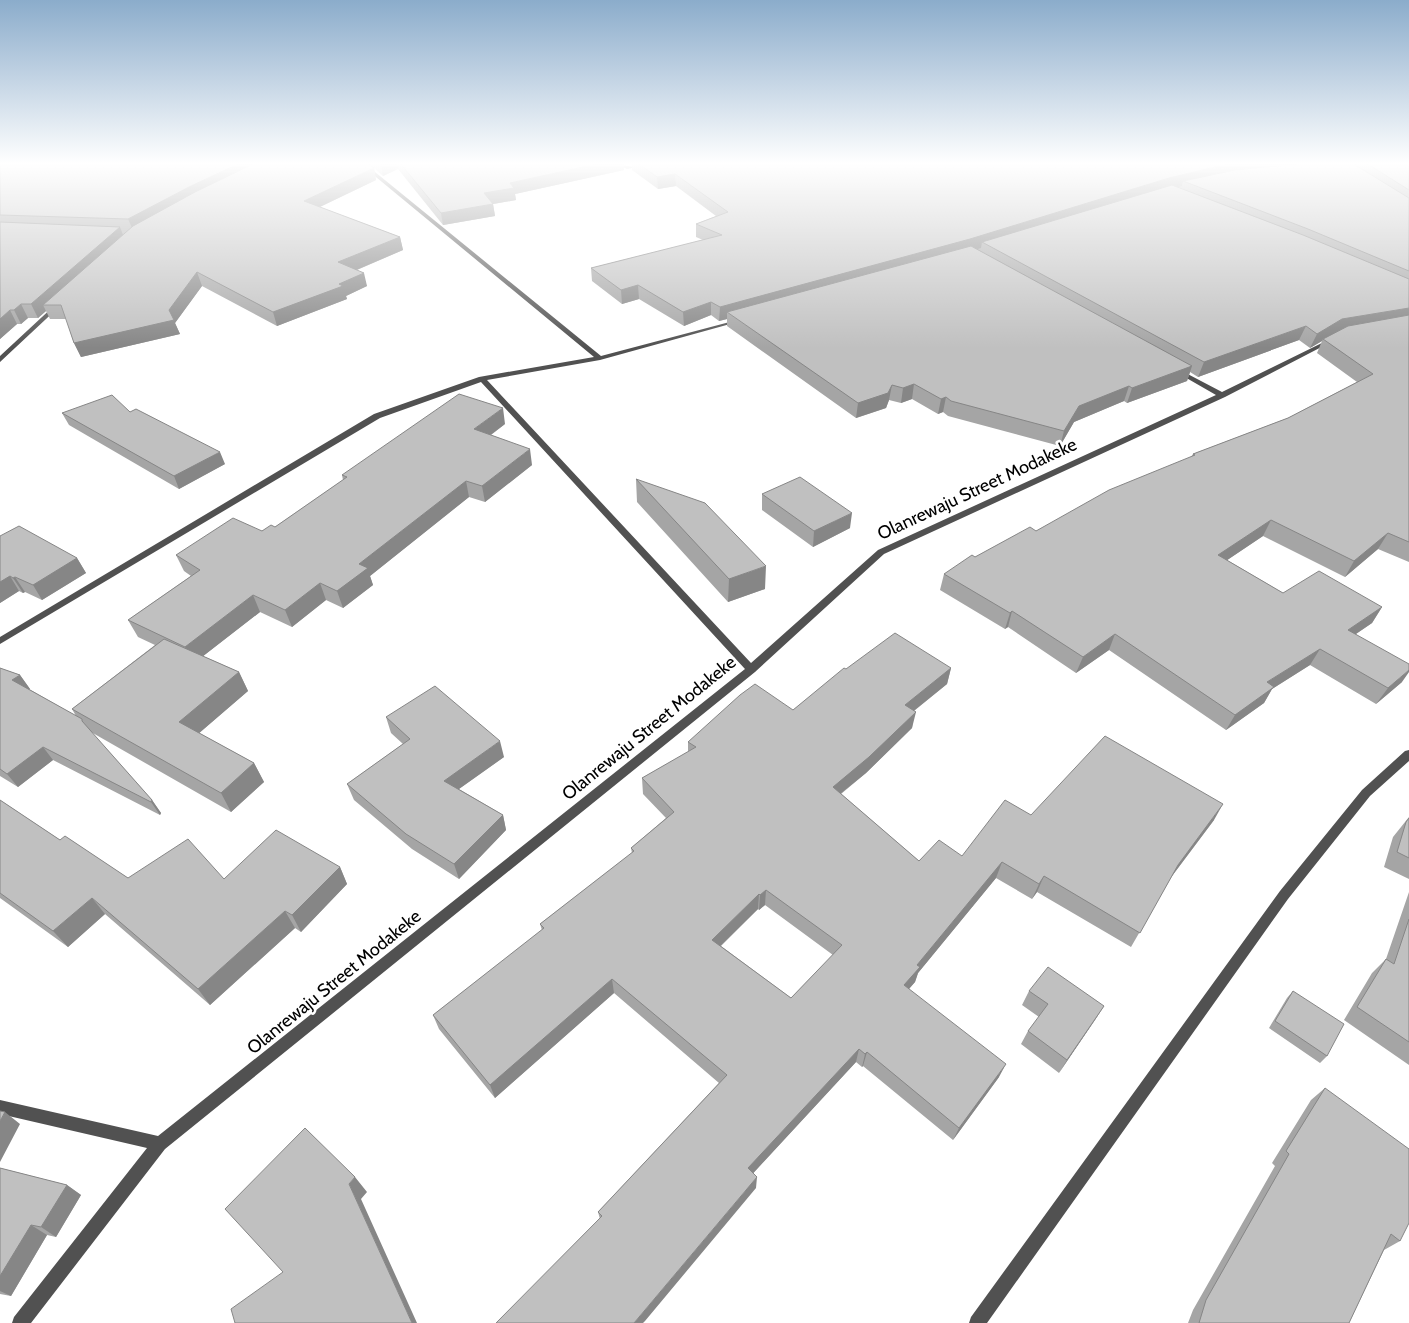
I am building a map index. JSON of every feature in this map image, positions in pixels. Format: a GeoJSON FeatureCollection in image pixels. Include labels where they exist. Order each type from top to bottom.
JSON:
{"type":"FeatureCollection","features":[{"type":"Feature","properties":{"kind":"street"},"geometry":{"type":"LineString","coordinates":[[437,225],[600,358]]}},
{"type":"Feature","properties":{"kind":"street"},"geometry":{"type":"LineString","coordinates":[[0,360],[64,300]]}},
{"type":"Feature","properties":{"kind":"street"},"geometry":{"type":"LineString","coordinates":[[0,641],[377,416],[482,379],[600,358],[742,318]]}},
{"type":"Feature","properties":{"kind":"street","name":"Olanrewaju Street Modakeke"},"geometry":{"type":"LineString","coordinates":[[20,1323],[160,1144],[750,669],[881,552],[1222,395],[1318,348],[1338,336]]}},
{"type":"Feature","properties":{"kind":"street"},"geometry":{"type":"LineString","coordinates":[[0,344],[14,345]]}},
{"type":"Feature","properties":{"kind":"street"},"geometry":{"type":"LineString","coordinates":[[1170,366],[1222,395]]}},
{"type":"Feature","properties":{"kind":"street"},"geometry":{"type":"LineString","coordinates":[[482,379],[750,669]]}},
{"type":"Feature","properties":{"kind":"street"},"geometry":{"type":"LineString","coordinates":[[977,1323],[1284,894],[1366,793],[1409,754]]}},
{"type":"Feature","properties":{"kind":"street"},"geometry":{"type":"LineString","coordinates":[[0,1107],[160,1144]]}},
{"type":"Feature","properties":{"kind":"building"},"geometry":{"type":"Polygon","coordinates":[[[0,225],[120,227],[31,304],[21,304],[14,310],[10,310],[0,319],[0,225]]]}},
{"type":"Feature","properties":{"kind":"building"},"geometry":{"type":"Polygon","coordinates":[[[367,225],[400,237],[338,262],[364,273],[339,284],[343,286],[273,312],[197,272],[169,310],[174,320],[74,343],[61,305],[43,305],[133,226],[367,225]]]}},
{"type":"Feature","properties":{"kind":"building"},"geometry":{"type":"Polygon","coordinates":[[[698,225],[1017,225],[720,307],[711,302],[683,312],[638,285],[621,290],[591,268],[722,235],[698,225]]]}},
{"type":"Feature","properties":{"kind":"building"},"geometry":{"type":"Polygon","coordinates":[[[1040,225],[1276,225],[1409,279],[1409,308],[1342,319],[1317,334],[1306,326],[1204,362],[982,242],[1040,225]]]}},
{"type":"Feature","properties":{"kind":"building"},"geometry":{"type":"Polygon","coordinates":[[[1297,225],[1409,225],[1409,271],[1297,225]]]}},
{"type":"Feature","properties":{"kind":"building"},"geometry":{"type":"Polygon","coordinates":[[[971,246],[1192,366],[1132,388],[1129,386],[1079,406],[1064,431],[951,401],[946,397],[941,399],[914,384],[903,388],[892,385],[888,393],[858,403],[727,312],[971,246]]]}},
{"type":"Feature","properties":{"kind":"building"},"geometry":{"type":"Polygon","coordinates":[[[1409,315],[1409,542],[1388,533],[1354,561],[1271,520],[1218,555],[1283,593],[1319,571],[1382,607],[1348,630],[1409,664],[1409,670],[1388,688],[1320,649],[1267,682],[1274,687],[1235,715],[1115,634],[1083,657],[1012,611],[1010,613],[944,574],[972,555],[975,557],[1030,527],[1036,531],[1109,490],[1195,455],[1193,454],[1288,418],[1373,374],[1323,339],[1348,326],[1409,315]]]}},
{"type":"Feature","properties":{"kind":"building"},"geometry":{"type":"Polygon","coordinates":[[[459,394],[503,408],[474,429],[530,449],[482,486],[466,481],[359,564],[368,568],[337,591],[320,583],[285,610],[253,595],[185,647],[128,620],[200,570],[176,555],[233,518],[262,531],[271,525],[275,527],[347,477],[342,475],[459,394]]]}},
{"type":"Feature","properties":{"kind":"building"},"geometry":{"type":"Polygon","coordinates":[[[112,395],[130,412],[136,409],[220,452],[174,476],[62,413],[112,395]]]}},
{"type":"Feature","properties":{"kind":"building"},"geometry":{"type":"Polygon","coordinates":[[[800,477],[852,513],[814,531],[762,494],[800,477]]]}},
{"type":"Feature","properties":{"kind":"building"},"geometry":{"type":"Polygon","coordinates":[[[636,479],[705,503],[766,566],[729,579],[636,479]]]}},
{"type":"Feature","properties":{"kind":"building"},"geometry":{"type":"Polygon","coordinates":[[[19,526],[77,558],[33,585],[10,576],[0,582],[0,536],[19,526]]]}},
{"type":"Feature","properties":{"kind":"building"},"geometry":{"type":"Polygon","coordinates":[[[895,633],[951,668],[905,705],[916,712],[869,757],[833,787],[919,861],[939,840],[962,856],[1005,800],[1031,815],[1105,736],[1223,804],[1178,865],[1140,933],[1044,876],[1039,884],[1002,862],[917,965],[920,967],[904,985],[1006,1064],[959,1128],[867,1052],[865,1054],[859,1049],[748,1168],[757,1177],[634,1323],[496,1323],[602,1216],[598,1212],[727,1075],[612,979],[490,1085],[433,1015],[544,928],[540,924],[634,851],[631,848],[674,812],[642,778],[696,747],[688,742],[740,695],[755,684],[793,710],[844,668],[846,669],[895,633]],[[766,890],[759,894],[712,940],[791,998],[842,945],[766,890]]]}},
{"type":"Feature","properties":{"kind":"building"},"geometry":{"type":"Polygon","coordinates":[[[164,639],[239,672],[179,722],[254,763],[221,793],[72,709],[164,639]]]}},
{"type":"Feature","properties":{"kind":"building"},"geometry":{"type":"Polygon","coordinates":[[[0,668],[20,675],[12,680],[82,719],[152,800],[151,802],[43,747],[7,774],[0,769],[0,668]]]}},
{"type":"Feature","properties":{"kind":"building"},"geometry":{"type":"Polygon","coordinates":[[[435,686],[500,741],[444,781],[503,815],[454,864],[406,834],[347,784],[410,739],[386,717],[435,686]]]}},
{"type":"Feature","properties":{"kind":"building"},"geometry":{"type":"Polygon","coordinates":[[[0,800],[60,840],[65,836],[128,878],[188,839],[224,879],[276,830],[340,867],[292,915],[285,911],[198,989],[92,898],[53,931],[0,893],[0,800]]]}},
{"type":"Feature","properties":{"kind":"building"},"geometry":{"type":"Polygon","coordinates":[[[1409,818],[1409,858],[1397,852],[1409,818]]]}},
{"type":"Feature","properties":{"kind":"building"},"geometry":{"type":"Polygon","coordinates":[[[1409,919],[1409,1042],[1357,1007],[1386,959],[1394,964],[1409,919]]]}},
{"type":"Feature","properties":{"kind":"building"},"geometry":{"type":"Polygon","coordinates":[[[1048,967],[1104,1006],[1067,1060],[1028,1031],[1048,1004],[1029,991],[1048,967]]]}},
{"type":"Feature","properties":{"kind":"building"},"geometry":{"type":"Polygon","coordinates":[[[1293,991],[1344,1024],[1327,1056],[1275,1021],[1293,991]]]}},
{"type":"Feature","properties":{"kind":"building"},"geometry":{"type":"Polygon","coordinates":[[[1325,1088],[1409,1149],[1409,1223],[1400,1241],[1391,1234],[1349,1323],[1199,1323],[1206,1300],[1289,1154],[1286,1151],[1325,1088]]]}},
{"type":"Feature","properties":{"kind":"building"},"geometry":{"type":"Polygon","coordinates":[[[0,1111],[5,1112],[0,1121],[0,1111]]]}},
{"type":"Feature","properties":{"kind":"building"},"geometry":{"type":"Polygon","coordinates":[[[305,1128],[355,1177],[349,1184],[412,1323],[235,1323],[231,1309],[283,1272],[225,1209],[305,1128]]]}},
{"type":"Feature","properties":{"kind":"building"},"geometry":{"type":"Polygon","coordinates":[[[0,1168],[67,1185],[41,1227],[31,1225],[0,1276],[0,1168]]]}}]}
